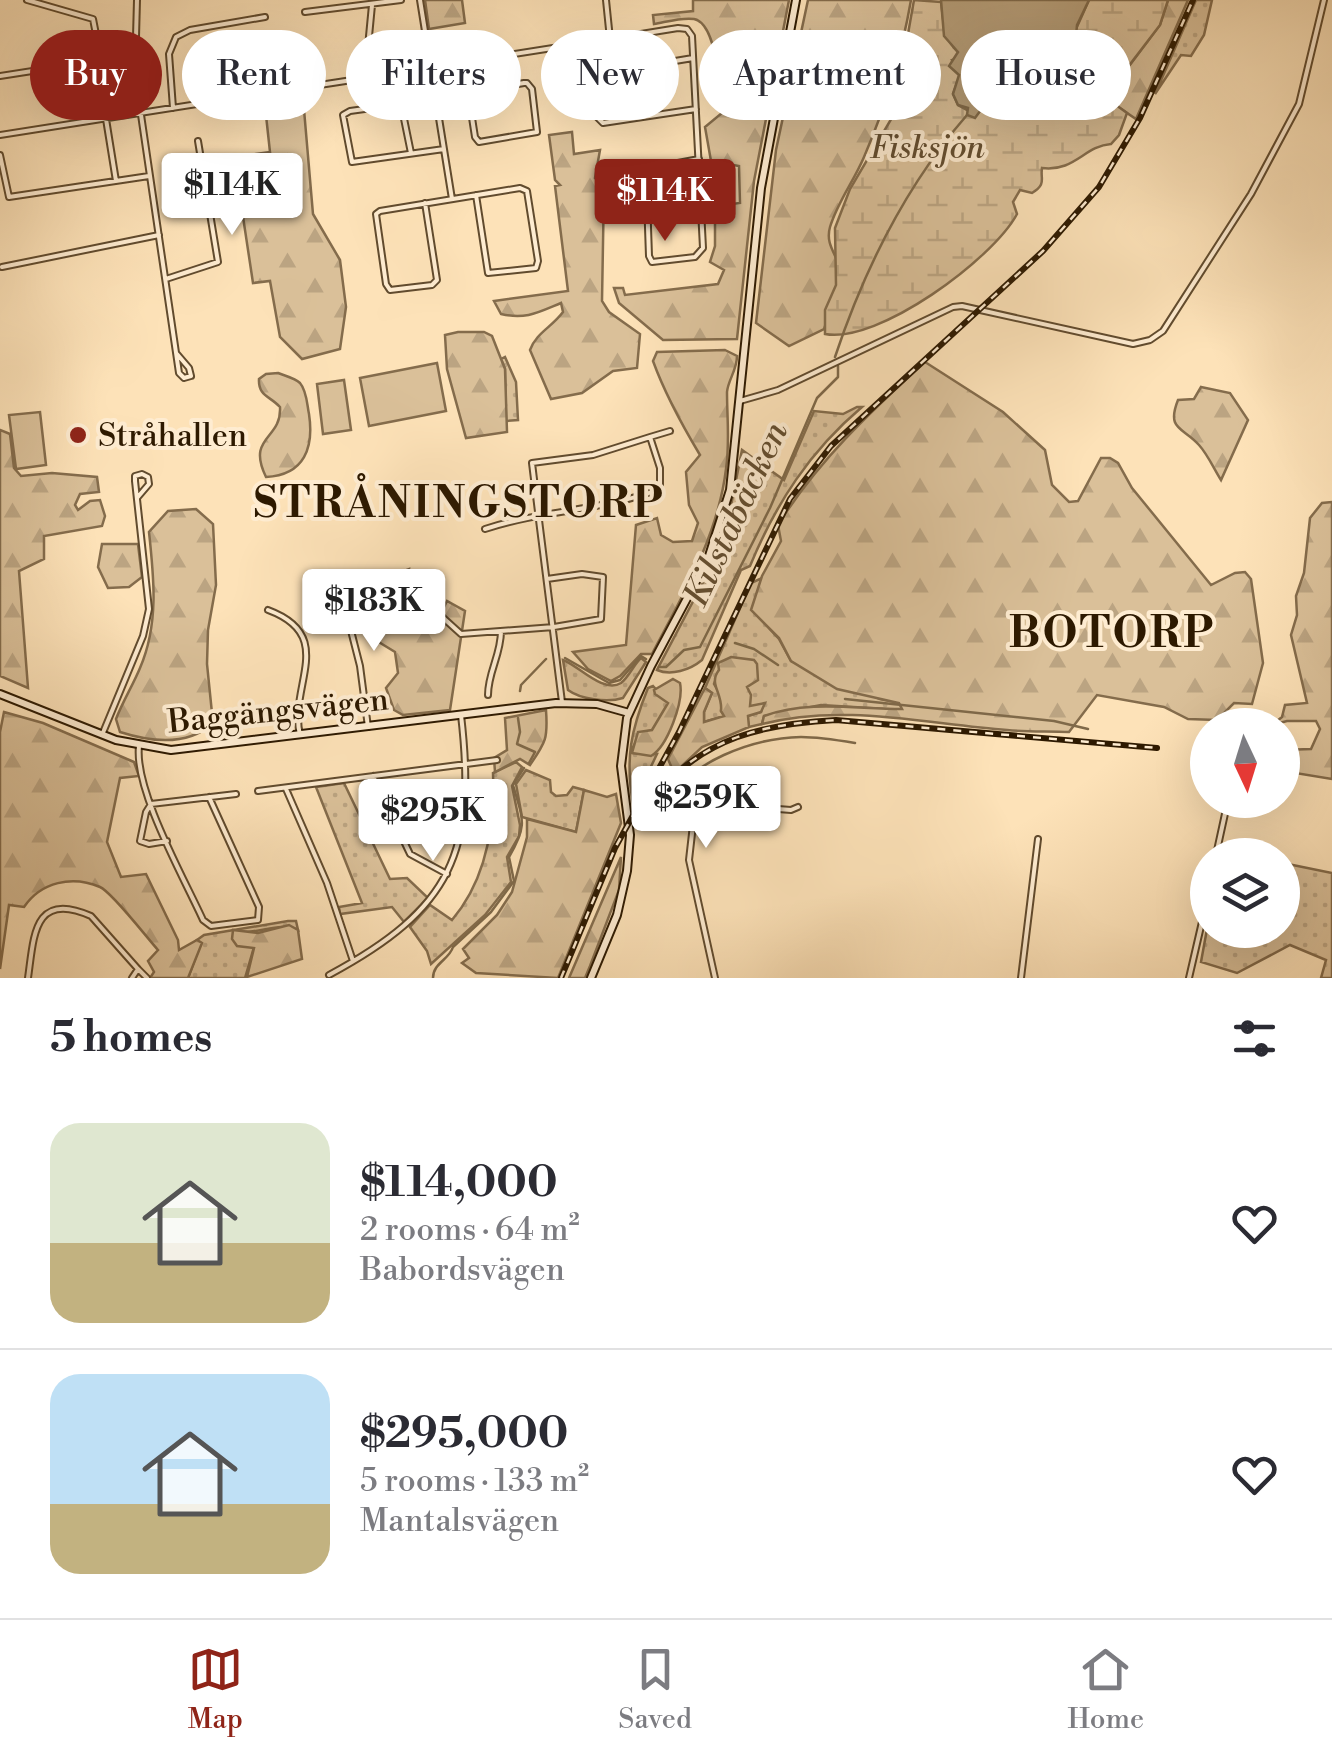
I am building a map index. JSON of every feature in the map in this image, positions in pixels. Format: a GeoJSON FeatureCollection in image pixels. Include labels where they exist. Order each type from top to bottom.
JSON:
{"type":"FeatureCollection","features":[{"type":"Feature","properties":{"kind":"street"},"geometry":{"type":"LineString","coordinates":[[27,0],[92,19],[95,30]]}},
{"type":"Feature","properties":{"kind":"street"},"geometry":{"type":"LineString","coordinates":[[136,30],[138,0]]}},
{"type":"Feature","properties":{"kind":"street"},"geometry":{"type":"LineString","coordinates":[[305,12],[401,0]]}},
{"type":"Feature","properties":{"kind":"street"},"geometry":{"type":"LineString","coordinates":[[420,0],[424,30]]}},
{"type":"Feature","properties":{"kind":"street"},"geometry":{"type":"LineString","coordinates":[[606,0],[609,30]]}},
{"type":"Feature","properties":{"kind":"street"},"geometry":{"type":"LineString","coordinates":[[591,978],[617,916],[627,872],[630,835],[622,766],[629,712],[716,541],[730,490],[763,170],[796,0]]}},
{"type":"Feature","properties":{"kind":"street"},"geometry":{"type":"LineString","coordinates":[[740,400],[778,390],[953,307],[1122,342],[1140,344],[1150,340],[1170,324],[1187,298],[1251,194],[1299,104],[1324,0]]}},
{"type":"Feature","properties":{"kind":"street"},"geometry":{"type":"LineString","coordinates":[[370,30],[372,4]]}},
{"type":"Feature","properties":{"kind":"street"},"geometry":{"type":"LineString","coordinates":[[173,108],[169,54],[176,37],[190,30],[265,17]]}},
{"type":"Feature","properties":{"kind":"street"},"geometry":{"type":"LineString","coordinates":[[668,30],[682,28],[692,36],[696,109],[702,252],[695,257],[652,262],[646,169],[698,159]]}},
{"type":"Feature","properties":{"kind":"street"},"geometry":{"type":"LineString","coordinates":[[693,58],[597,74],[596,117],[603,123],[696,109]]}},
{"type":"Feature","properties":{"kind":"street"},"geometry":{"type":"LineString","coordinates":[[0,76],[30,71]]}},
{"type":"Feature","properties":{"kind":"street"},"geometry":{"type":"LineString","coordinates":[[529,85],[538,132],[476,141],[468,92],[529,85]]}},
{"type":"Feature","properties":{"kind":"street"},"geometry":{"type":"LineString","coordinates":[[411,154],[401,104],[342,115],[352,162],[411,154],[444,149]]}},
{"type":"Feature","properties":{"kind":"street"},"geometry":{"type":"LineString","coordinates":[[162,110],[182,107]]}},
{"type":"Feature","properties":{"kind":"street"},"geometry":{"type":"LineString","coordinates":[[0,135],[94,120]]}},
{"type":"Feature","properties":{"kind":"street"},"geometry":{"type":"LineString","coordinates":[[106,120],[116,181]]}},
{"type":"Feature","properties":{"kind":"street"},"geometry":{"type":"LineString","coordinates":[[141,120],[177,354]]}},
{"type":"Feature","properties":{"kind":"street"},"geometry":{"type":"LineString","coordinates":[[439,120],[452,199]]}},
{"type":"Feature","properties":{"kind":"street"},"geometry":{"type":"LineString","coordinates":[[166,279],[218,262],[198,141]]}},
{"type":"Feature","properties":{"kind":"street"},"geometry":{"type":"LineString","coordinates":[[0,156],[9,197],[149,176]]}},
{"type":"Feature","properties":{"kind":"street"},"geometry":{"type":"LineString","coordinates":[[425,204],[437,280],[390,290],[376,214],[425,204],[452,199],[476,195],[520,188],[526,190],[536,268],[488,273],[476,195]]}},
{"type":"Feature","properties":{"kind":"street"},"geometry":{"type":"LineString","coordinates":[[2,268],[158,235]]}},
{"type":"Feature","properties":{"kind":"street"},"geometry":{"type":"LineString","coordinates":[[562,702],[532,463],[593,455],[670,431]]}},
{"type":"Feature","properties":{"kind":"street"},"geometry":{"type":"LineString","coordinates":[[485,530],[512,520],[600,508],[660,489],[660,468],[650,437]]}},
{"type":"Feature","properties":{"kind":"street"},"geometry":{"type":"LineString","coordinates":[[102,734],[143,636],[148,609],[137,498],[135,476],[142,474],[148,477],[149,484],[137,498]]}},
{"type":"Feature","properties":{"kind":"street"},"geometry":{"type":"LineString","coordinates":[[418,595],[459,634],[554,627],[602,618],[605,580],[600,576],[547,579]]}},
{"type":"Feature","properties":{"kind":"street"},"geometry":{"type":"LineString","coordinates":[[344,583],[368,726]]}},
{"type":"Feature","properties":{"kind":"street"},"geometry":{"type":"LineString","coordinates":[[268,610],[296,625],[307,652],[308,666],[296,710],[300,735]]}},
{"type":"Feature","properties":{"kind":"street"},"geometry":{"type":"LineString","coordinates":[[488,695],[501,650],[501,631]]}},
{"type":"Feature","properties":{"kind":"street","name":"Baggängsvägen"},"geometry":{"type":"LineString","coordinates":[[0,694],[139,746],[189,749],[562,702],[597,704],[629,712]]}},
{"type":"Feature","properties":{"kind":"street"},"geometry":{"type":"LineString","coordinates":[[329,975],[405,927],[426,906],[447,874],[461,834],[466,764],[461,715]]}},
{"type":"Feature","properties":{"kind":"street"},"geometry":{"type":"LineString","coordinates":[[139,746],[139,764],[151,804],[206,924],[258,920],[259,908],[210,798]]}},
{"type":"Feature","properties":{"kind":"street"},"geometry":{"type":"LineString","coordinates":[[258,791],[497,760]]}},
{"type":"Feature","properties":{"kind":"street"},"geometry":{"type":"LineString","coordinates":[[372,776],[410,854],[447,874]]}},
{"type":"Feature","properties":{"kind":"street"},"geometry":{"type":"LineString","coordinates":[[285,787],[327,883],[353,962]]}},
{"type":"Feature","properties":{"kind":"street"},"geometry":{"type":"LineString","coordinates":[[151,804],[236,794]]}},
{"type":"Feature","properties":{"kind":"street"},"geometry":{"type":"LineString","coordinates":[[151,804],[140,841],[168,842]]}},
{"type":"Feature","properties":{"kind":"street"},"geometry":{"type":"LineString","coordinates":[[715,978],[689,860],[694,816],[713,804],[791,810],[798,807]]}},
{"type":"Feature","properties":{"kind":"street"},"geometry":{"type":"LineString","coordinates":[[1020,978],[1038,840]]}},
{"type":"Feature","properties":{"kind":"street"},"geometry":{"type":"LineString","coordinates":[[28,978],[37,925],[44,914],[54,911],[91,916],[147,978]]}},
{"type":"Feature","properties":{"kind":"street"},"geometry":{"type":"LineString","coordinates":[[1189,978],[1196,948]]}},
{"type":"Feature","properties":{"kind":"street"},"geometry":{"type":"LineString","coordinates":[[132,978],[138,969]]}},
{"type":"Feature","properties":{"kind":"green space"},"geometry":{"type":"Polygon","coordinates":[[[425,0],[462,0],[465,23],[429,29],[425,0]]]}},
{"type":"Feature","properties":{"kind":"green space"},"geometry":{"type":"Polygon","coordinates":[[[693,0],[789,0],[783,30],[706,30],[694,19],[654,24],[653,15],[693,11],[693,0]]]}},
{"type":"Feature","properties":{"kind":"green space"},"geometry":{"type":"Polygon","coordinates":[[[808,0],[911,0],[904,30],[802,30],[808,0]]]}},
{"type":"Feature","properties":{"kind":"green space","name":"Fisksjön"},"geometry":{"type":"Polygon","coordinates":[[[914,0],[941,2],[946,35],[958,52],[952,60],[960,75],[953,94],[961,107],[961,120],[1124,120],[1111,144],[1063,166],[1042,168],[1040,187],[1032,193],[1020,190],[1013,202],[1017,214],[1004,232],[932,295],[874,326],[847,334],[825,334],[825,310],[836,285],[835,228],[850,189],[891,120],[941,120],[941,30],[909,30],[914,0]]]}},
{"type":"Feature","properties":{"kind":"green space"},"geometry":{"type":"Polygon","coordinates":[[[1089,0],[1168,0],[1160,25],[1131,63],[1131,30],[1075,30],[1089,0]]]}},
{"type":"Feature","properties":{"kind":"green space"},"geometry":{"type":"Polygon","coordinates":[[[1168,0],[1188,0],[1136,119],[1131,116],[1131,63],[1160,25],[1168,0]]]}},
{"type":"Feature","properties":{"kind":"green space"},"geometry":{"type":"Polygon","coordinates":[[[1196,0],[1212,0],[1204,35],[1191,56],[1181,55],[1155,94],[1196,0]]]}},
{"type":"Feature","properties":{"kind":"green space"},"geometry":{"type":"Polygon","coordinates":[[[267,120],[305,120],[313,214],[340,260],[346,307],[340,349],[302,359],[280,337],[270,281],[253,283],[234,157],[270,152],[267,120]]]}},
{"type":"Feature","properties":{"kind":"green space"},"geometry":{"type":"Polygon","coordinates":[[[714,120],[766,120],[754,181],[737,339],[663,340],[619,303],[614,288],[623,288],[625,295],[718,284],[724,270],[710,262],[715,246],[715,206],[740,203],[739,166],[711,161],[705,127],[714,120]]]}},
{"type":"Feature","properties":{"kind":"green space"},"geometry":{"type":"Polygon","coordinates":[[[782,120],[879,120],[830,227],[829,241],[841,278],[824,329],[789,346],[756,323],[782,120]]]}},
{"type":"Feature","properties":{"kind":"green space"},"geometry":{"type":"Polygon","coordinates":[[[572,132],[574,154],[600,150],[595,178],[604,186],[602,301],[609,312],[640,334],[637,368],[613,371],[582,393],[551,399],[530,350],[563,312],[561,303],[518,316],[501,314],[494,301],[568,291],[555,186],[560,185],[555,180],[549,135],[572,132]]]}},
{"type":"Feature","properties":{"kind":"green space"},"geometry":{"type":"Polygon","coordinates":[[[484,332],[492,336],[505,369],[507,432],[466,438],[447,369],[445,335],[484,332]]]}},
{"type":"Feature","properties":{"kind":"green space"},"geometry":{"type":"Polygon","coordinates":[[[725,350],[737,356],[727,392],[727,459],[715,518],[698,564],[652,654],[641,654],[611,681],[588,669],[573,652],[626,645],[636,525],[657,518],[661,535],[673,542],[692,541],[698,523],[689,505],[686,472],[700,455],[653,361],[657,352],[725,350]]]}},
{"type":"Feature","properties":{"kind":"green space"},"geometry":{"type":"Polygon","coordinates":[[[505,357],[516,382],[518,420],[506,421],[505,369],[501,359],[505,357]]]}},
{"type":"Feature","properties":{"kind":"green space"},"geometry":{"type":"Polygon","coordinates":[[[925,362],[1003,412],[1045,450],[1052,485],[1069,502],[1078,501],[1101,458],[1118,463],[1132,488],[1211,585],[1235,573],[1245,572],[1251,579],[1263,663],[1252,704],[1190,708],[1188,719],[1164,707],[1097,695],[1069,732],[1015,731],[854,715],[792,718],[762,724],[764,716],[798,708],[902,709],[899,703],[837,689],[791,661],[779,638],[751,610],[762,576],[781,541],[778,525],[810,480],[925,362]]]}},
{"type":"Feature","properties":{"kind":"green space"},"geometry":{"type":"Polygon","coordinates":[[[437,363],[446,411],[369,426],[360,378],[437,363]]]}},
{"type":"Feature","properties":{"kind":"green space"},"geometry":{"type":"Polygon","coordinates":[[[278,373],[302,386],[310,437],[298,465],[266,477],[260,453],[276,426],[280,407],[263,392],[259,379],[278,373]]]}},
{"type":"Feature","properties":{"kind":"green space"},"geometry":{"type":"Polygon","coordinates":[[[344,380],[351,430],[323,434],[317,384],[344,380]]]}},
{"type":"Feature","properties":{"kind":"green space"},"geometry":{"type":"Polygon","coordinates":[[[1201,387],[1230,393],[1248,420],[1221,480],[1202,449],[1175,423],[1178,400],[1194,399],[1201,387]]]}},
{"type":"Feature","properties":{"kind":"green space"},"geometry":{"type":"Polygon","coordinates":[[[862,407],[826,442],[783,500],[750,566],[741,570],[702,660],[680,671],[657,670],[718,554],[727,547],[724,541],[742,450],[784,480],[814,411],[843,414],[862,407]]]}},
{"type":"Feature","properties":{"kind":"green space"},"geometry":{"type":"Polygon","coordinates":[[[40,412],[46,465],[16,469],[9,415],[40,412]]]}},
{"type":"Feature","properties":{"kind":"green space"},"geometry":{"type":"Polygon","coordinates":[[[0,430],[10,434],[14,468],[21,476],[52,473],[97,477],[99,492],[80,494],[75,505],[78,510],[90,501],[100,500],[105,516],[102,526],[44,536],[44,559],[19,571],[28,688],[0,676],[0,430]]]}},
{"type":"Feature","properties":{"kind":"green space"},"geometry":{"type":"Polygon","coordinates":[[[1332,502],[1332,779],[1300,774],[1300,749],[1311,749],[1320,729],[1316,721],[1300,721],[1300,708],[1284,708],[1307,703],[1291,635],[1310,518],[1322,503],[1332,502]]]}},
{"type":"Feature","properties":{"kind":"green space"},"geometry":{"type":"Polygon","coordinates":[[[196,509],[213,524],[216,585],[207,664],[213,723],[181,739],[144,738],[120,732],[116,719],[140,668],[153,618],[149,532],[168,511],[196,509]]]}},
{"type":"Feature","properties":{"kind":"green space"},"geometry":{"type":"Polygon","coordinates":[[[102,544],[138,544],[142,577],[129,587],[108,588],[98,567],[102,544]]]}},
{"type":"Feature","properties":{"kind":"green space"},"geometry":{"type":"Polygon","coordinates":[[[409,569],[406,597],[437,621],[447,601],[465,611],[450,710],[403,715],[394,710],[386,688],[398,673],[395,652],[369,636],[368,584],[409,569]]]}},
{"type":"Feature","properties":{"kind":"green space"},"geometry":{"type":"Polygon","coordinates":[[[762,578],[752,610],[779,639],[791,661],[880,699],[900,703],[902,710],[821,705],[764,716],[762,724],[749,727],[747,716],[761,712],[763,704],[749,707],[719,670],[714,684],[722,698],[721,711],[725,716],[704,722],[712,693],[705,688],[751,583],[762,578]]]}},
{"type":"Feature","properties":{"kind":"green space"},"geometry":{"type":"Polygon","coordinates":[[[731,657],[754,660],[757,664],[758,680],[747,687],[750,706],[765,703],[761,712],[748,716],[749,727],[702,747],[653,793],[650,790],[671,766],[668,759],[705,688],[712,693],[704,722],[724,716],[715,680],[718,663],[731,657]]]}},
{"type":"Feature","properties":{"kind":"green space"},"geometry":{"type":"Polygon","coordinates":[[[641,658],[646,662],[623,698],[594,699],[568,690],[563,660],[599,682],[614,685],[624,680],[641,658]]]}},
{"type":"Feature","properties":{"kind":"green space"},"geometry":{"type":"Polygon","coordinates":[[[673,679],[680,683],[681,691],[668,734],[651,756],[632,753],[638,732],[652,730],[668,703],[654,690],[673,679]]]}},
{"type":"Feature","properties":{"kind":"green space"},"geometry":{"type":"Polygon","coordinates":[[[653,686],[669,703],[652,731],[641,734],[632,750],[657,754],[633,804],[631,744],[642,703],[648,688],[653,686]]]}},
{"type":"Feature","properties":{"kind":"green space"},"geometry":{"type":"Polygon","coordinates":[[[546,710],[545,739],[530,765],[520,759],[495,772],[494,758],[507,750],[505,718],[546,710]]]}},
{"type":"Feature","properties":{"kind":"green space"},"geometry":{"type":"Polygon","coordinates":[[[4,712],[43,723],[134,762],[139,776],[120,778],[107,842],[121,877],[146,874],[178,940],[179,950],[197,940],[202,943],[188,978],[150,978],[154,972],[148,961],[158,950],[121,906],[100,887],[68,881],[39,892],[24,907],[9,905],[0,969],[0,732],[4,712]]]}},
{"type":"Feature","properties":{"kind":"green space"},"geometry":{"type":"Polygon","coordinates":[[[516,762],[522,767],[512,786],[520,825],[519,836],[507,857],[511,882],[485,915],[431,964],[410,927],[430,905],[452,920],[464,904],[486,851],[493,773],[516,762]]]}},
{"type":"Feature","properties":{"kind":"green space"},"geometry":{"type":"Polygon","coordinates":[[[526,770],[550,780],[551,792],[556,796],[567,795],[573,787],[584,790],[576,832],[522,817],[516,784],[526,770]]]}},
{"type":"Feature","properties":{"kind":"green space"},"geometry":{"type":"Polygon","coordinates":[[[344,783],[390,879],[407,878],[428,898],[404,922],[392,907],[340,914],[339,907],[362,903],[316,787],[344,783]]]}},
{"type":"Feature","properties":{"kind":"green space"},"geometry":{"type":"Polygon","coordinates":[[[584,790],[607,797],[616,794],[621,823],[558,978],[476,973],[462,963],[469,958],[463,949],[497,915],[512,892],[527,837],[527,819],[576,832],[584,790]]]}},
{"type":"Feature","properties":{"kind":"green space"},"geometry":{"type":"Polygon","coordinates":[[[621,857],[619,890],[585,978],[569,978],[621,857]]]}},
{"type":"Feature","properties":{"kind":"green space"},"geometry":{"type":"Polygon","coordinates":[[[1300,866],[1332,873],[1332,978],[1321,978],[1326,960],[1297,948],[1300,866]]]}},
{"type":"Feature","properties":{"kind":"green space"},"geometry":{"type":"Polygon","coordinates":[[[296,921],[298,930],[285,927],[241,932],[248,945],[254,947],[245,978],[188,978],[201,943],[197,940],[204,935],[296,921]]]}},
{"type":"Feature","properties":{"kind":"green space"},"geometry":{"type":"Polygon","coordinates":[[[289,925],[298,930],[302,959],[247,977],[254,948],[237,946],[232,939],[233,930],[258,933],[289,925]]]}},
{"type":"Feature","properties":{"kind":"green space"},"geometry":{"type":"Polygon","coordinates":[[[1204,948],[1284,948],[1237,973],[1201,962],[1204,948]]]}},
{"type":"Feature","properties":{"kind":"shaded area"},"geometry":{"type":"Polygon","coordinates":[[[941,0],[1089,0],[1077,30],[961,30],[961,106],[953,94],[959,75],[949,66],[958,52],[944,36],[941,0]]]}},
{"type":"Feature","properties":{"kind":"waterway","name":"Kilstabäcken"},"geometry":{"type":"LineString","coordinates":[[835,357],[859,292],[889,229],[925,170],[963,120]]}},
{"type":"Feature","properties":{"kind":"waterway","name":"Kilstabäcken"},"geometry":{"type":"LineString","coordinates":[[659,667],[666,667],[684,650],[700,647],[770,508],[817,398],[838,377],[838,366]]}},
{"type":"Feature","properties":{"kind":"waterway"},"geometry":{"type":"LineString","coordinates":[[735,643],[754,649],[778,665]]}},
{"type":"Feature","properties":{"kind":"waterway","name":"Kilstabäcken"},"geometry":{"type":"LineString","coordinates":[[565,658],[609,683],[620,680],[641,656],[646,659]]}},
{"type":"Feature","properties":{"kind":"waterway","name":"Kilstabäcken"},"geometry":{"type":"LineString","coordinates":[[520,691],[521,685],[546,659]]}},
{"type":"Feature","properties":{"kind":"waterway"},"geometry":{"type":"LineString","coordinates":[[845,699],[1054,721],[1088,729]]}},
{"type":"Feature","properties":{"kind":"waterway","name":"Kilstabäcken"},"geometry":{"type":"LineString","coordinates":[[518,718],[517,744],[535,752],[529,763]]}},
{"type":"Feature","properties":{"kind":"waterway"},"geometry":{"type":"LineString","coordinates":[[667,806],[690,776],[743,747],[801,737],[855,743]]}},
{"type":"Feature","properties":{"kind":"waterway","name":"Kilstabäcken"},"geometry":{"type":"LineString","coordinates":[[433,978],[453,947],[491,912],[514,881],[509,857],[522,822],[513,785],[524,768]]}},
{"type":"Feature","properties":{"kind":"railway"},"geometry":{"type":"LineString","coordinates":[[561,978],[615,848],[679,732],[790,499],[831,446],[1043,251],[1099,187],[1140,118],[1193,0]]}},
{"type":"Feature","properties":{"kind":"railway"},"geometry":{"type":"LineString","coordinates":[[655,795],[674,775],[715,747],[760,730],[809,722],[836,720],[1157,748]]}},
{"type":"Feature","properties":{"kind":"place","name":"Stråhallen"},"geometry":{"type":"Point","coordinates":[78,435]}},
{"type":"Feature","properties":{"kind":"district","name":"STRÅNINGSTORP"},"geometry":{"type":"Point","coordinates":[459,502]}},
{"type":"Feature","properties":{"kind":"district","name":"BOTORP"},"geometry":{"type":"Point","coordinates":[1112,632]}}]}
